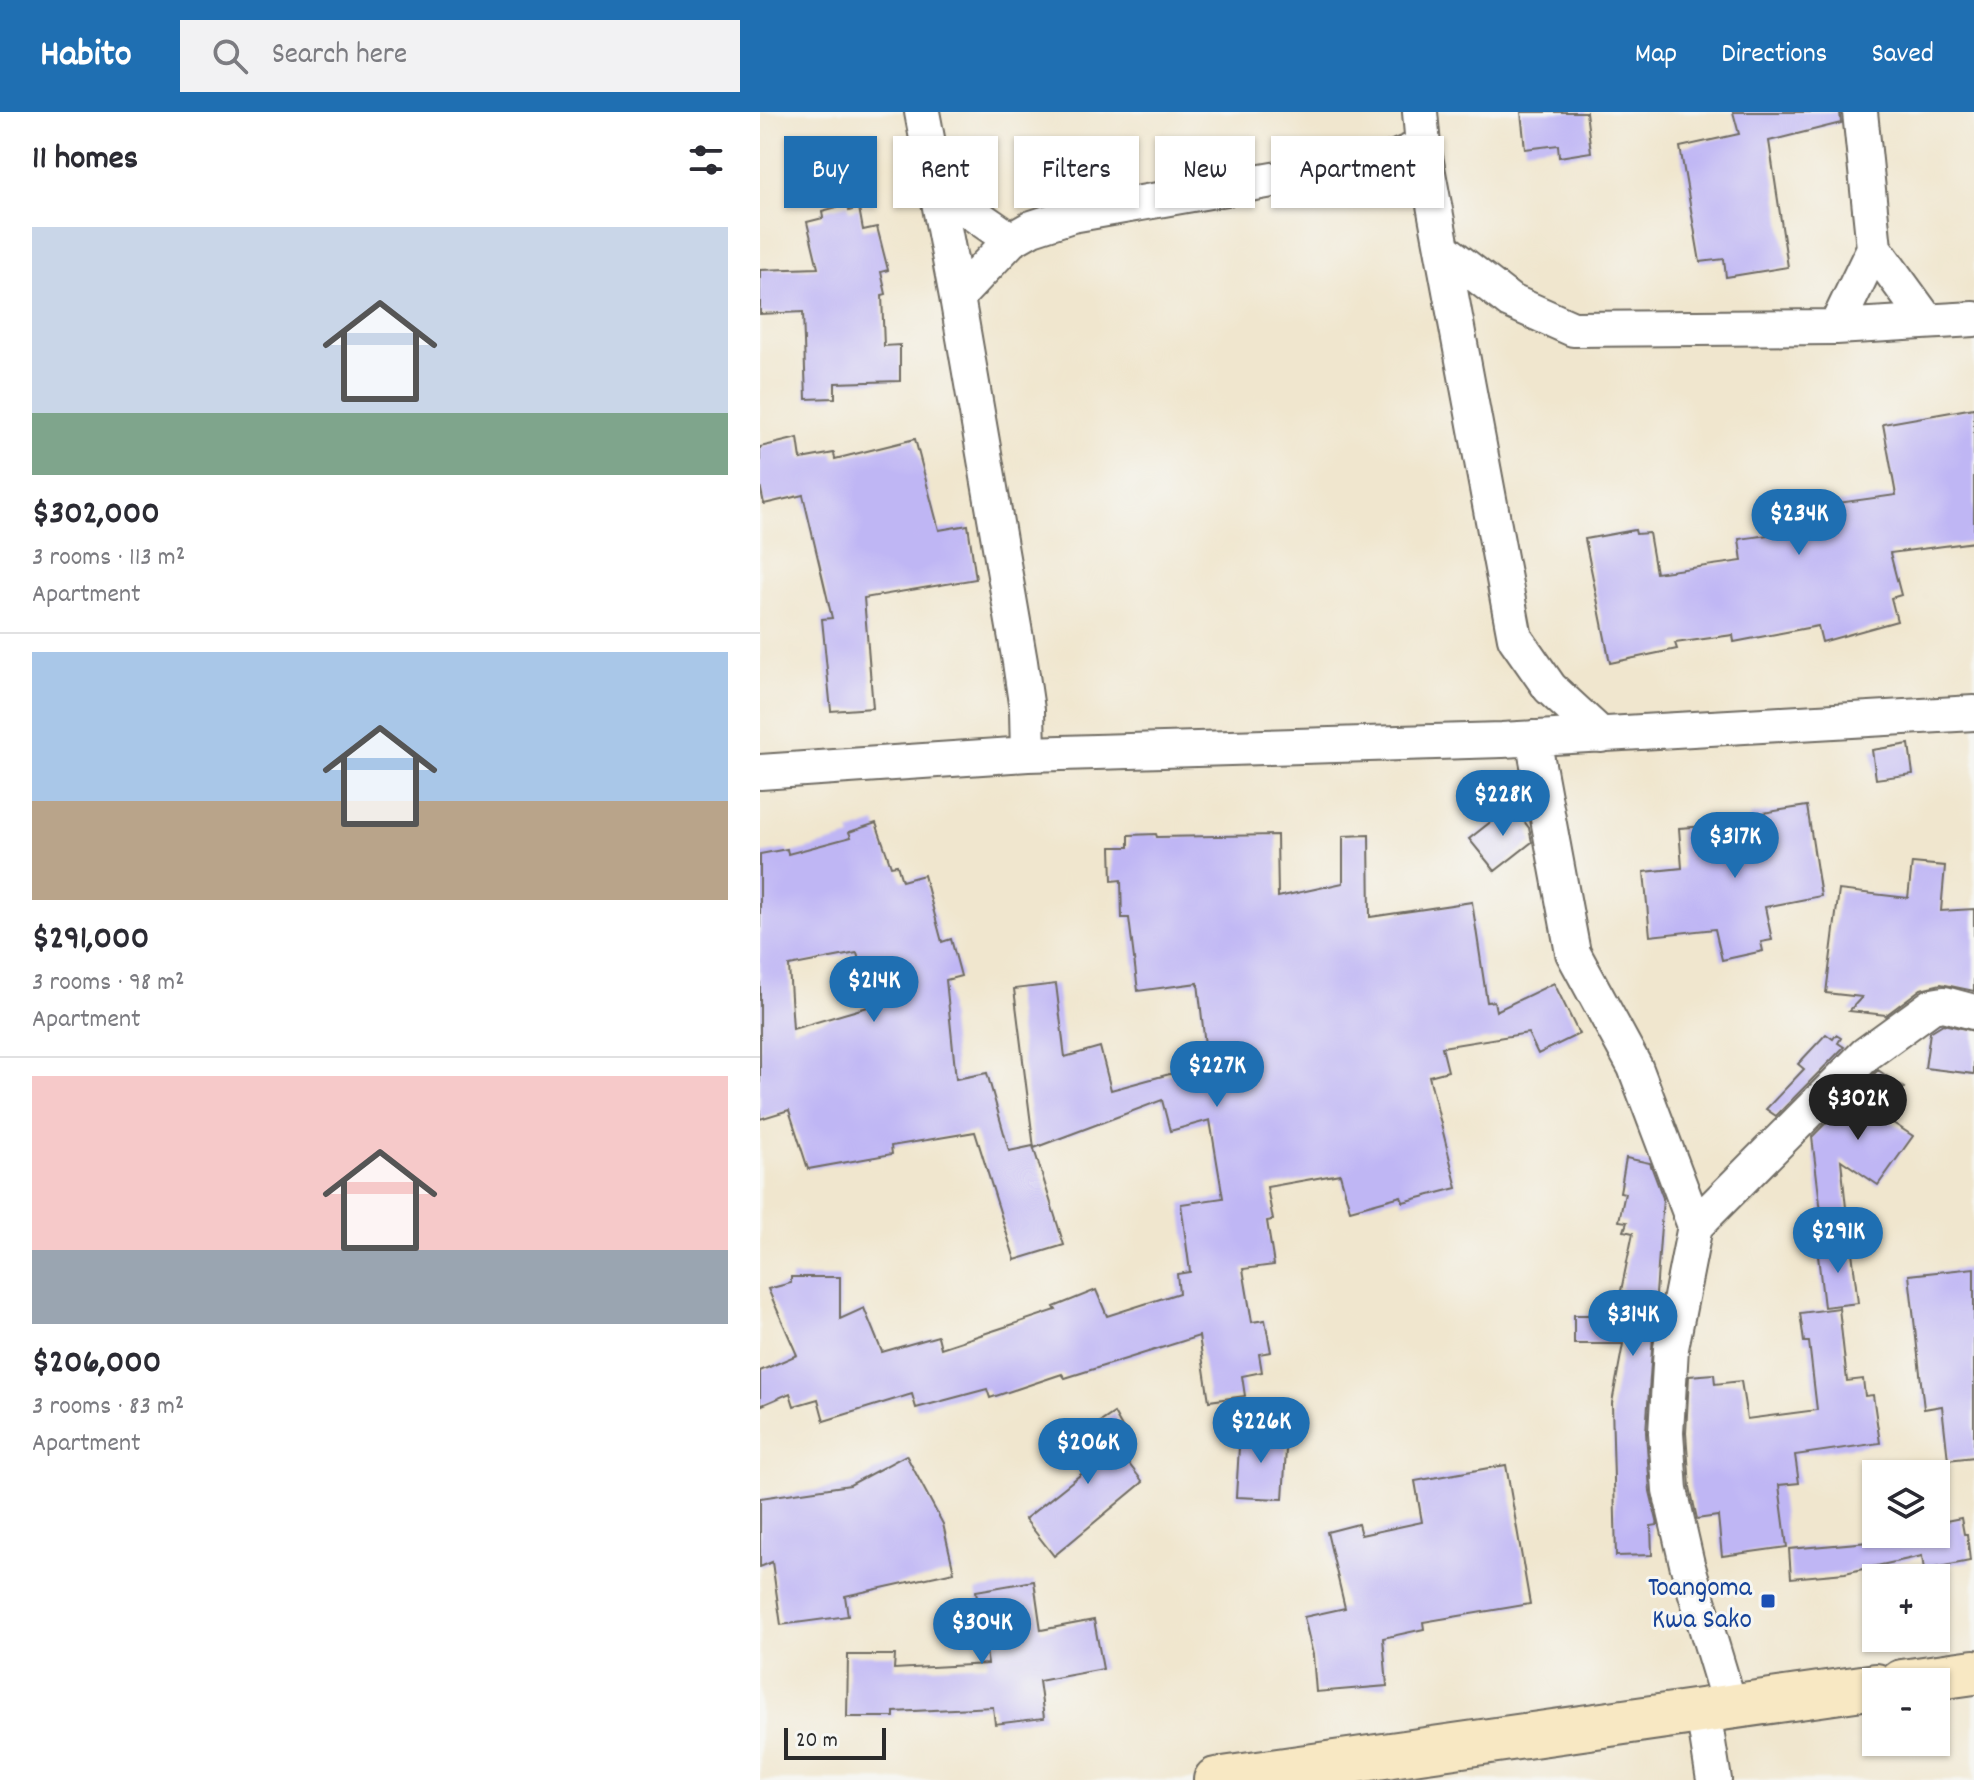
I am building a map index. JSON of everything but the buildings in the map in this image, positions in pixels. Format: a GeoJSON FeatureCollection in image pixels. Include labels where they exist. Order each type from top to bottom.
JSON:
{"type":"FeatureCollection","features":[{"type":"Feature","properties":{"kind":"main road"},"geometry":{"type":"LineString","coordinates":[[1950,1675],[1974,1672]]}},
{"type":"Feature","properties":{"kind":"main road"},"geometry":{"type":"LineString","coordinates":[[1216,1780],[1862,1688]]}},
{"type":"Feature","properties":{"kind":"street"},"geometry":{"type":"LineString","coordinates":[[922,112],[927,136]]}},
{"type":"Feature","properties":{"kind":"street"},"geometry":{"type":"LineString","coordinates":[[1420,112],[1422,136]]}},
{"type":"Feature","properties":{"kind":"street"},"geometry":{"type":"LineString","coordinates":[[1860,112],[1874,248],[1927,321]]}},
{"type":"Feature","properties":{"kind":"street"},"geometry":{"type":"LineString","coordinates":[[957,297],[1011,240],[1032,228],[1072,215],[1271,180]]}},
{"type":"Feature","properties":{"kind":"street"},"geometry":{"type":"LineString","coordinates":[[941,208],[1020,662],[1027,710],[1028,754]]}},
{"type":"Feature","properties":{"kind":"street"},"geometry":{"type":"LineString","coordinates":[[965,208],[1011,240]]}},
{"type":"Feature","properties":{"kind":"street"},"geometry":{"type":"LineString","coordinates":[[1436,208],[1515,638],[1550,688],[1601,735]]}},
{"type":"Feature","properties":{"kind":"street"},"geometry":{"type":"LineString","coordinates":[[1836,327],[1874,248]]}},
{"type":"Feature","properties":{"kind":"street"},"geometry":{"type":"LineString","coordinates":[[1444,250],[1510,301],[1573,329],[1836,327],[1974,319]]}},
{"type":"Feature","properties":{"kind":"street"},"geometry":{"type":"LineString","coordinates":[[760,772],[1028,754],[1533,738],[1974,713]]}},
{"type":"Feature","properties":{"kind":"street"},"geometry":{"type":"LineString","coordinates":[[1533,738],[1573,953],[1635,1067],[1695,1226],[1671,1348],[1666,1433],[1670,1490],[1716,1708],[1714,1780]]}},
{"type":"Feature","properties":{"kind":"street"},"geometry":{"type":"LineString","coordinates":[[1695,1226],[1877,1045],[1932,1006],[1944,1004],[1974,1012]]}},
{"type":"Feature","properties":{"kind":"place","name":"Toangoma Kwa Sako"},"geometry":{"type":"Point","coordinates":[1768,1601]}}]}
